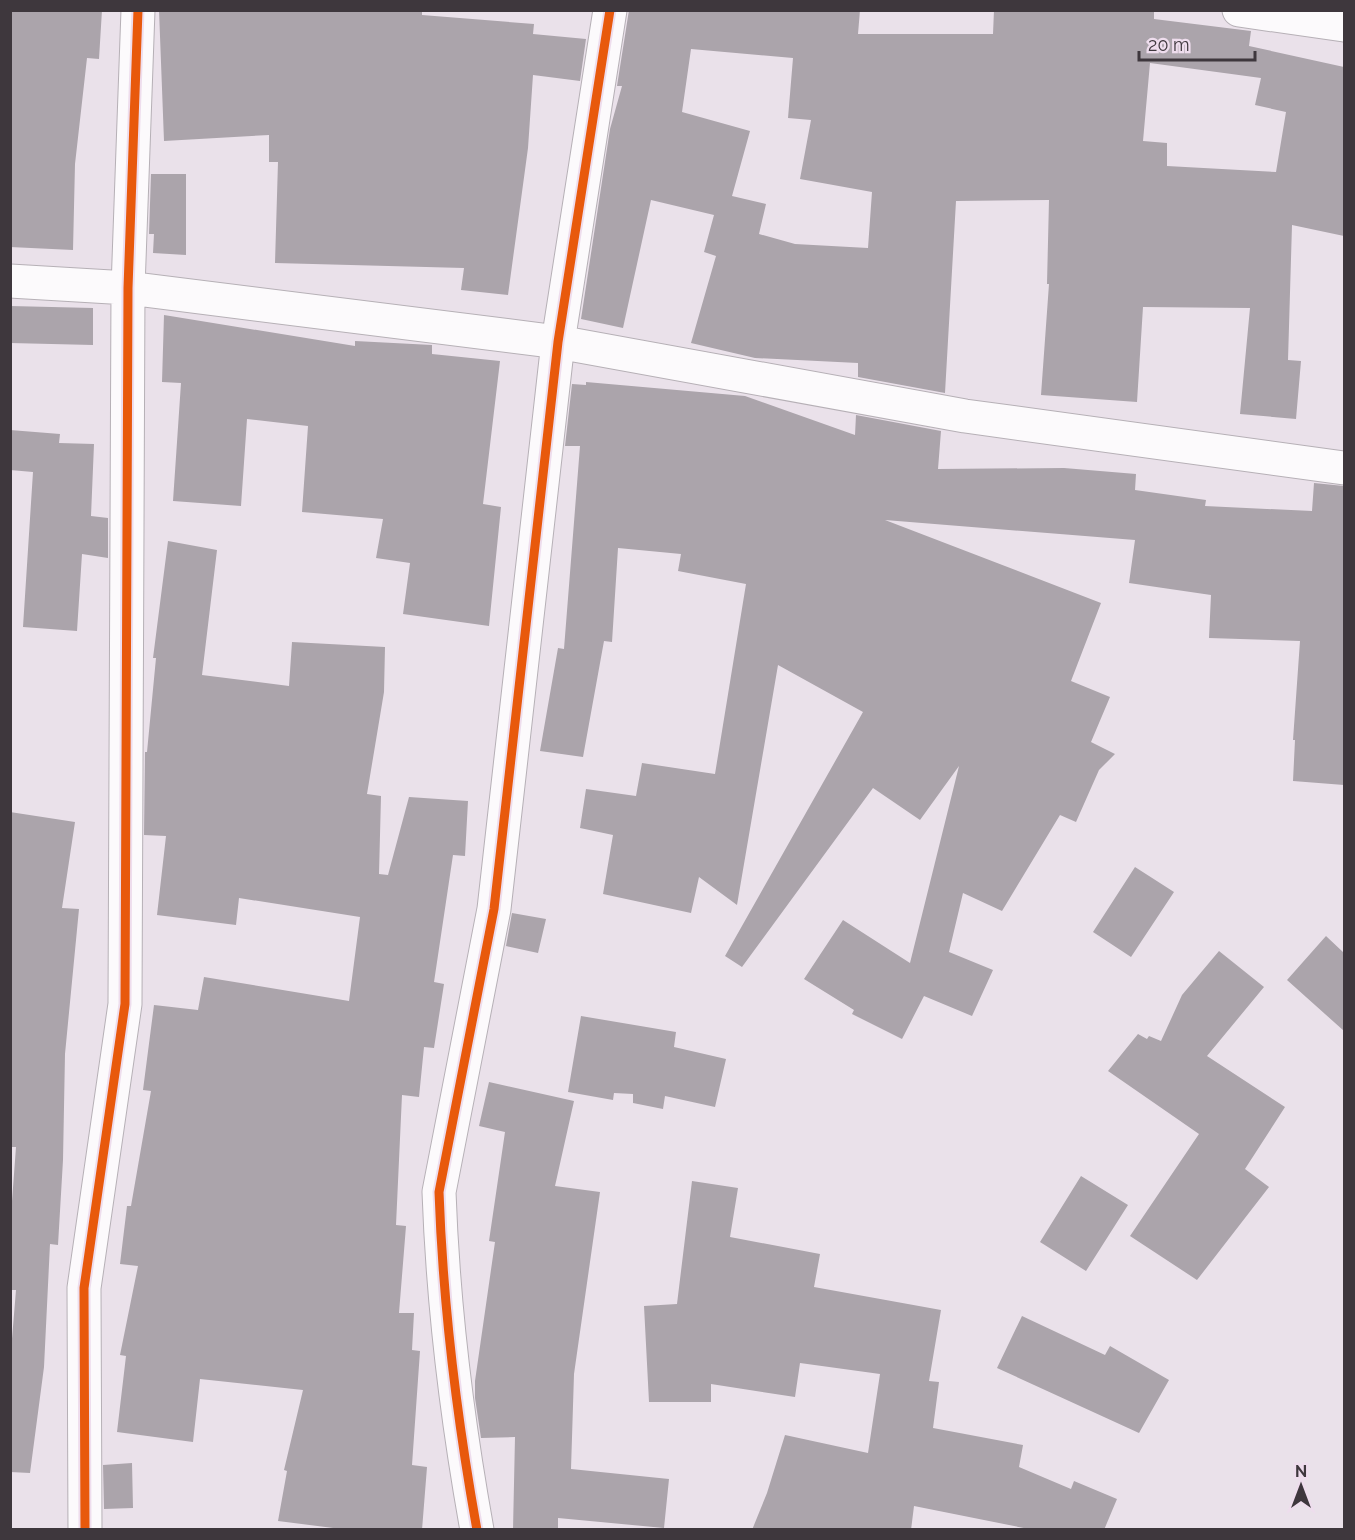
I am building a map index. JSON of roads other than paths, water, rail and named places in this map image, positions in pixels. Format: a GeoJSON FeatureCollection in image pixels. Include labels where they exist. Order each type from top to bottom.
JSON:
{"type":"FeatureCollection","features":[{"type":"Feature","properties":{"kind":"street"},"geometry":{"type":"LineString","coordinates":[[85,1530],[84,1288],[126,1004],[128,288],[138,10]]}},
{"type":"Feature","properties":{"kind":"street"},"geometry":{"type":"LineString","coordinates":[[477,1530],[459,1421],[439,1192],[494,909],[558,342],[610,10]]}},
{"type":"Feature","properties":{"kind":"street"},"geometry":{"type":"LineString","coordinates":[[1239,10],[1344,25]]}},
{"type":"Feature","properties":{"kind":"street"},"geometry":{"type":"LineString","coordinates":[[10,281],[128,288],[558,342],[965,416],[1344,468]]}}]}
